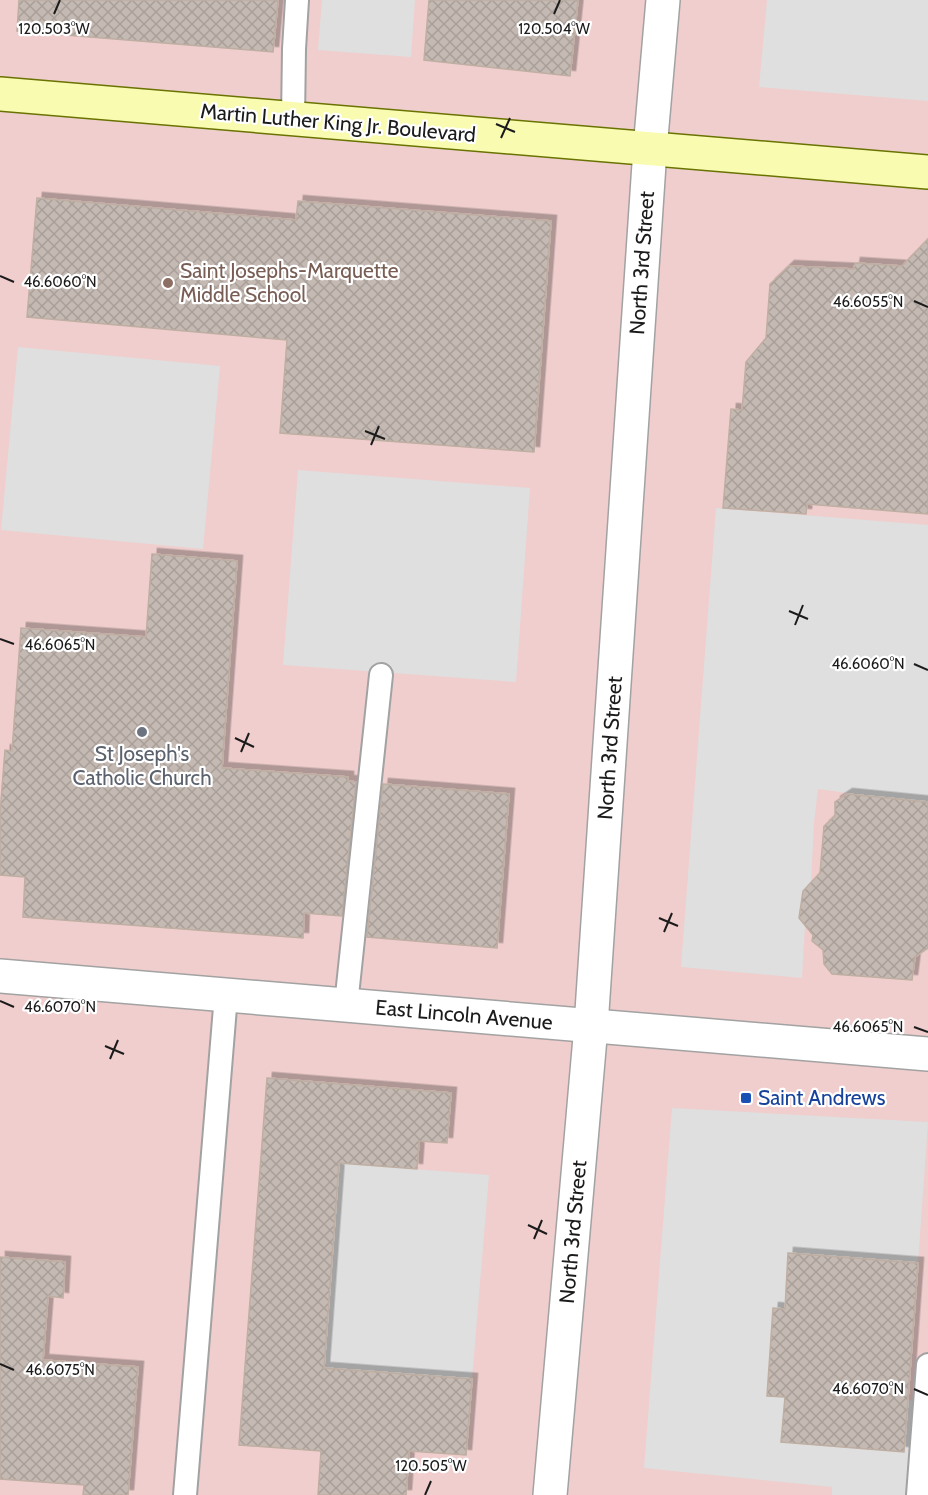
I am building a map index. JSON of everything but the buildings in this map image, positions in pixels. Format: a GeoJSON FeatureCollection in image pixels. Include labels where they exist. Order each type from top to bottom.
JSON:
{"type":"FeatureCollection","features":[{"type":"Feature","properties":{"kind":"main road","name":"Martin Luther King Jr. Boulevard"},"geometry":{"type":"LineString","coordinates":[[0,94],[928,172]]}},
{"type":"Feature","properties":{"kind":"street","name":"North 3rd Street"},"geometry":{"type":"LineString","coordinates":[[550,1495],[591,1026],[650,148],[663,0]]}},
{"type":"Feature","properties":{"kind":"street","name":"East Lincoln Avenue"},"geometry":{"type":"LineString","coordinates":[[0,976],[928,1054]]}},
{"type":"Feature","properties":{"kind":"lane"},"geometry":{"type":"LineString","coordinates":[[292,119],[297,0]]}},
{"type":"Feature","properties":{"kind":"lane"},"geometry":{"type":"LineString","coordinates":[[346,1005],[381,675]]}},
{"type":"Feature","properties":{"kind":"lane"},"geometry":{"type":"LineString","coordinates":[[185,1495],[226,995]]}},
{"type":"Feature","properties":{"kind":"lane"},"geometry":{"type":"LineString","coordinates":[[918,1495],[928,1365]]}},
{"type":"Feature","properties":{"kind":"shaded area"},"geometry":{"type":"Polygon","coordinates":[[[0,0],[928,0],[928,1495],[0,1495],[0,0]]]}},
{"type":"Feature","properties":{"kind":"shaded area"},"geometry":{"type":"Polygon","coordinates":[[[322,0],[415,0],[411,57],[318,50],[322,0]]]}},
{"type":"Feature","properties":{"kind":"shaded area"},"geometry":{"type":"Polygon","coordinates":[[[767,0],[928,0],[928,101],[759,87],[767,0]]]}},
{"type":"Feature","properties":{"kind":"shaded area"},"geometry":{"type":"Polygon","coordinates":[[[18,347],[220,366],[203,549],[1,530],[18,347]]]}},
{"type":"Feature","properties":{"kind":"shaded area"},"geometry":{"type":"Polygon","coordinates":[[[298,470],[530,488],[516,682],[283,665],[298,470]]]}},
{"type":"Feature","properties":{"kind":"shaded area"},"geometry":{"type":"Polygon","coordinates":[[[716,508],[928,525],[928,804],[818,789],[811,883],[803,891],[799,917],[805,925],[802,978],[681,967],[716,508]]]}},
{"type":"Feature","properties":{"kind":"shaded area"},"geometry":{"type":"Polygon","coordinates":[[[672,1108],[928,1122],[918,1263],[788,1253],[785,1309],[773,1308],[767,1396],[785,1397],[782,1442],[903,1452],[908,1400],[928,1401],[928,1495],[832,1495],[832,1487],[644,1468],[672,1108]]]}},
{"type":"Feature","properties":{"kind":"shaded area"},"geometry":{"type":"Polygon","coordinates":[[[339,1163],[489,1175],[472,1379],[324,1368],[339,1163]]]}},
{"type":"Feature","properties":{"kind":"place","name":"Saint Josephs-Marquette Middle School"},"geometry":{"type":"Point","coordinates":[168,283]}},
{"type":"Feature","properties":{"kind":"place","name":"St Joseph's Catholic Church"},"geometry":{"type":"Point","coordinates":[142,732]}},
{"type":"Feature","properties":{"kind":"place","name":"Saint Andrews"},"geometry":{"type":"Point","coordinates":[746,1098]}}]}
